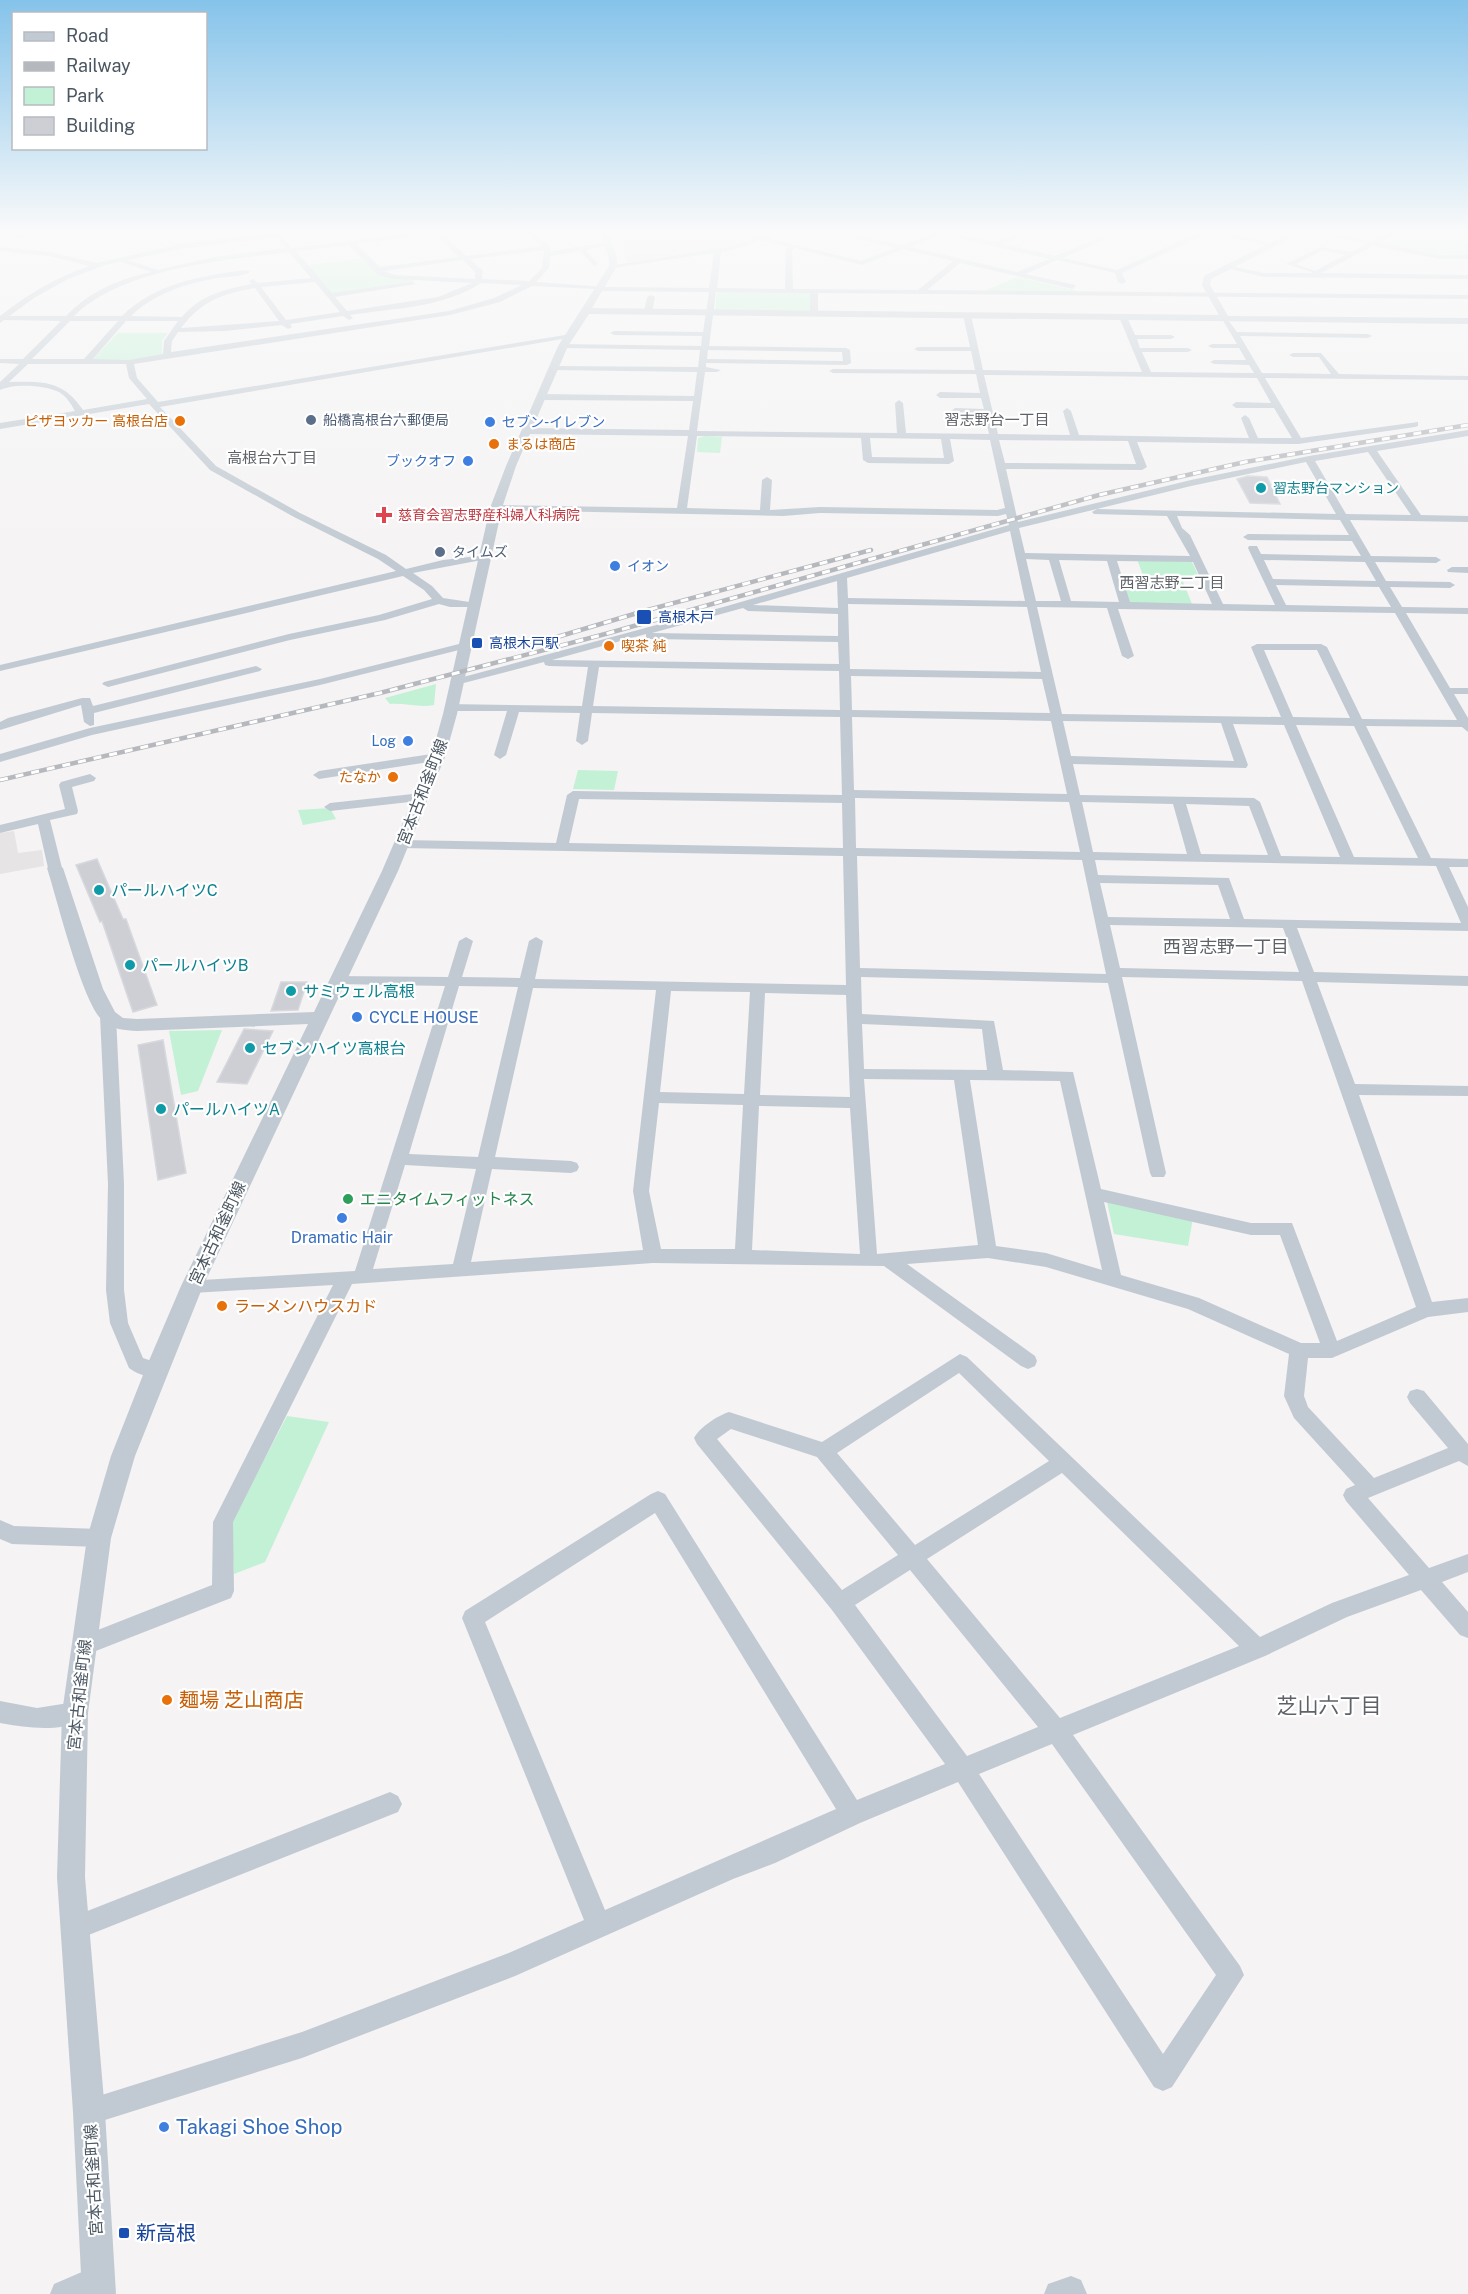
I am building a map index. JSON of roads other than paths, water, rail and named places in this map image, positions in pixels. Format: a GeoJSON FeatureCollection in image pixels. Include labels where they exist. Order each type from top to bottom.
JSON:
{"type":"FeatureCollection","features":[{"type":"Feature","properties":{"kind":"street"},"geometry":{"type":"LineString","coordinates":[[1,386],[47,339]]}},
{"type":"Feature","properties":{"kind":"street"},"geometry":{"type":"LineString","coordinates":[[86,362],[107,339]]}},
{"type":"Feature","properties":{"kind":"street"},"geometry":{"type":"LineString","coordinates":[[168,357],[166,349],[169,339]]}},
{"type":"Feature","properties":{"kind":"street"},"geometry":{"type":"LineString","coordinates":[[0,361],[129,362],[283,339]]}},
{"type":"Feature","properties":{"kind":"street"},"geometry":{"type":"LineString","coordinates":[[681,510],[706,339]]}},
{"type":"Feature","properties":{"kind":"street"},"geometry":{"type":"LineString","coordinates":[[973,339],[1158,1173]]}},
{"type":"Feature","properties":{"kind":"street"},"geometry":{"type":"LineString","coordinates":[[1132,339],[1148,375]]}},
{"type":"Feature","properties":{"kind":"street"},"geometry":{"type":"LineString","coordinates":[[1240,339],[1298,441]]}},
{"type":"Feature","properties":{"kind":"street"},"geometry":{"type":"LineString","coordinates":[[1281,339],[1285,346]]}},
{"type":"Feature","properties":{"kind":"street"},"geometry":{"type":"LineString","coordinates":[[0,426],[566,341],[705,348],[846,350],[847,363],[553,368]]}},
{"type":"Feature","properties":{"kind":"street","name":"宮本古和釜町線"},"geometry":{"type":"LineString","coordinates":[[99,2287],[89,2112],[71,1877],[75,1713],[99,1538],[123,1456],[192,1286],[319,1018],[345,979],[438,757],[496,508],[526,431],[566,341]]}},
{"type":"Feature","properties":{"kind":"street"},"geometry":{"type":"LineString","coordinates":[[1212,346],[1244,346]]}},
{"type":"Feature","properties":{"kind":"street"},"geometry":{"type":"LineString","coordinates":[[918,349],[975,349]]}},
{"type":"Feature","properties":{"kind":"street"},"geometry":{"type":"LineString","coordinates":[[1137,350],[1188,350]]}},
{"type":"Feature","properties":{"kind":"street"},"geometry":{"type":"LineString","coordinates":[[1293,355],[1321,355],[1337,377]]}},
{"type":"Feature","properties":{"kind":"street"},"geometry":{"type":"LineString","coordinates":[[129,362],[133,378],[152,403],[213,468],[297,515],[353,541],[428,588],[439,600],[450,604],[472,605]]}},
{"type":"Feature","properties":{"kind":"street"},"geometry":{"type":"LineString","coordinates":[[1215,362],[1254,363]]}},
{"type":"Feature","properties":{"kind":"street"},"geometry":{"type":"LineString","coordinates":[[702,365],[892,371],[1468,378]]}},
{"type":"Feature","properties":{"kind":"street"},"geometry":{"type":"LineString","coordinates":[[1,386],[43,386],[58,389],[67,394],[82,414]]}},
{"type":"Feature","properties":{"kind":"street"},"geometry":{"type":"LineString","coordinates":[[620,398],[624,387]]}},
{"type":"Feature","properties":{"kind":"street"},"geometry":{"type":"LineString","coordinates":[[940,396],[985,396]]}},
{"type":"Feature","properties":{"kind":"street"},"geometry":{"type":"LineString","coordinates":[[542,397],[697,399]]}},
{"type":"Feature","properties":{"kind":"street"},"geometry":{"type":"LineString","coordinates":[[899,403],[902,436]]}},
{"type":"Feature","properties":{"kind":"street"},"geometry":{"type":"LineString","coordinates":[[1236,405],[1279,406]]}},
{"type":"Feature","properties":{"kind":"street"},"geometry":{"type":"LineString","coordinates":[[955,411],[989,412]]}},
{"type":"Feature","properties":{"kind":"street"},"geometry":{"type":"LineString","coordinates":[[1067,411],[1075,438]]}},
{"type":"Feature","properties":{"kind":"street"},"geometry":{"type":"LineString","coordinates":[[1245,418],[1255,440]]}},
{"type":"Feature","properties":{"kind":"street"},"geometry":{"type":"LineString","coordinates":[[526,431],[1298,441],[1414,424]]}},
{"type":"Feature","properties":{"kind":"street"},"geometry":{"type":"LineString","coordinates":[[456,682],[732,608],[1015,526],[1191,483],[1309,459],[1468,433]]}},
{"type":"Feature","properties":{"kind":"street"},"geometry":{"type":"LineString","coordinates":[[865,435],[868,460],[949,461],[945,436]]}},
{"type":"Feature","properties":{"kind":"street"},"geometry":{"type":"LineString","coordinates":[[1001,466],[1142,467],[1131,438]]}},
{"type":"Feature","properties":{"kind":"street"},"geometry":{"type":"LineString","coordinates":[[1409,442],[1468,443]]}},
{"type":"Feature","properties":{"kind":"street"},"geometry":{"type":"LineString","coordinates":[[1371,448],[1418,518]]}},
{"type":"Feature","properties":{"kind":"street"},"geometry":{"type":"LineString","coordinates":[[1309,459],[1467,725]]}},
{"type":"Feature","properties":{"kind":"street"},"geometry":{"type":"LineString","coordinates":[[765,512],[767,480]]}},
{"type":"Feature","properties":{"kind":"street"},"geometry":{"type":"LineString","coordinates":[[496,508],[998,513],[1011,509]]}},
{"type":"Feature","properties":{"kind":"street"},"geometry":{"type":"LineString","coordinates":[[1072,512],[1468,519]]}},
{"type":"Feature","properties":{"kind":"street"},"geometry":{"type":"LineString","coordinates":[[1171,514],[1197,559],[1219,608]]}},
{"type":"Feature","properties":{"kind":"street"},"geometry":{"type":"LineString","coordinates":[[1237,515],[1282,608]]}},
{"type":"Feature","properties":{"kind":"street"},"geometry":{"type":"LineString","coordinates":[[1248,537],[1356,538]]}},
{"type":"Feature","properties":{"kind":"street"},"geometry":{"type":"LineString","coordinates":[[1022,556],[1197,559]]}},
{"type":"Feature","properties":{"kind":"street"},"geometry":{"type":"LineString","coordinates":[[0,668],[442,563],[483,557]]}},
{"type":"Feature","properties":{"kind":"street"},"geometry":{"type":"LineString","coordinates":[[1053,557],[1067,605]]}},
{"type":"Feature","properties":{"kind":"street"},"geometry":{"type":"LineString","coordinates":[[1258,557],[1436,560]]}},
{"type":"Feature","properties":{"kind":"street"},"geometry":{"type":"LineString","coordinates":[[1111,558],[1126,606]]}},
{"type":"Feature","properties":{"kind":"street"},"geometry":{"type":"LineString","coordinates":[[1452,570],[1468,570]]}},
{"type":"Feature","properties":{"kind":"street"},"geometry":{"type":"LineString","coordinates":[[842,575],[856,1074],[869,1261]]}},
{"type":"Feature","properties":{"kind":"street"},"geometry":{"type":"LineString","coordinates":[[1270,582],[1450,585]]}},
{"type":"Feature","properties":{"kind":"street"},"geometry":{"type":"LineString","coordinates":[[108,684],[289,637],[381,618],[439,600]]}},
{"type":"Feature","properties":{"kind":"street"},"geometry":{"type":"LineString","coordinates":[[732,608],[1111,605],[1468,611]]}},
{"type":"Feature","properties":{"kind":"street"},"geometry":{"type":"LineString","coordinates":[[1111,605],[1128,656]]}},
{"type":"Feature","properties":{"kind":"street"},"geometry":{"type":"LineString","coordinates":[[630,635],[844,639]]}},
{"type":"Feature","properties":{"kind":"street"},"geometry":{"type":"LineString","coordinates":[[0,758],[90,732],[320,682],[463,646]]}},
{"type":"Feature","properties":{"kind":"street"},"geometry":{"type":"LineString","coordinates":[[1349,861],[1257,647],[1321,647],[1358,722],[1468,922]]}},
{"type":"Feature","properties":{"kind":"street"},"geometry":{"type":"LineString","coordinates":[[530,663],[1048,676]]}},
{"type":"Feature","properties":{"kind":"street"},"geometry":{"type":"LineString","coordinates":[[582,741],[594,664]]}},
{"type":"Feature","properties":{"kind":"street"},"geometry":{"type":"LineString","coordinates":[[89,711],[256,669]]}},
{"type":"Feature","properties":{"kind":"street"},"geometry":{"type":"LineString","coordinates":[[1446,691],[1468,691]]}},
{"type":"Feature","properties":{"kind":"street"},"geometry":{"type":"LineString","coordinates":[[0,726],[86,700],[90,732]]}},
{"type":"Feature","properties":{"kind":"street"},"geometry":{"type":"LineString","coordinates":[[451,707],[1467,725]]}},
{"type":"Feature","properties":{"kind":"street"},"geometry":{"type":"LineString","coordinates":[[500,755],[514,708]]}},
{"type":"Feature","properties":{"kind":"street"},"geometry":{"type":"LineString","coordinates":[[1067,760],[1242,765],[1226,720]]}},
{"type":"Feature","properties":{"kind":"street"},"geometry":{"type":"LineString","coordinates":[[319,775],[438,757]]}},
{"type":"Feature","properties":{"kind":"street"},"geometry":{"type":"LineString","coordinates":[[0,829],[72,812],[65,785],[90,778]]}},
{"type":"Feature","properties":{"kind":"street"},"geometry":{"type":"LineString","coordinates":[[562,847],[573,795],[1178,800],[1254,802],[1276,860]]}},
{"type":"Feature","properties":{"kind":"street"},"geometry":{"type":"LineString","coordinates":[[330,807],[422,797]]}},
{"type":"Feature","properties":{"kind":"street"},"geometry":{"type":"LineString","coordinates":[[1178,800],[1195,858]]}},
{"type":"Feature","properties":{"kind":"street"},"geometry":{"type":"LineString","coordinates":[[43,819],[55,868],[94,989],[108,1016],[116,1184],[115,1290],[119,1323],[136,1363],[141,1368],[156,1370]]}},
{"type":"Feature","properties":{"kind":"street"},"geometry":{"type":"LineString","coordinates":[[402,844],[1468,863]]}},
{"type":"Feature","properties":{"kind":"street"},"geometry":{"type":"LineString","coordinates":[[1093,879],[1224,881],[1238,923]]}},
{"type":"Feature","properties":{"kind":"street"},"geometry":{"type":"LineString","coordinates":[[1102,921],[1468,927]]}},
{"type":"Feature","properties":{"kind":"street"},"geometry":{"type":"LineString","coordinates":[[1288,923],[1426,1310]]}},
{"type":"Feature","properties":{"kind":"street"},"geometry":{"type":"LineString","coordinates":[[83,1646],[222,1591],[223,1522],[354,1278],[399,1160],[466,941]]}},
{"type":"Feature","properties":{"kind":"street"},"geometry":{"type":"LineString","coordinates":[[461,1269],[536,941]]}},
{"type":"Feature","properties":{"kind":"street"},"geometry":{"type":"LineString","coordinates":[[854,972],[1308,976],[1468,981]]}},
{"type":"Feature","properties":{"kind":"street"},"geometry":{"type":"LineString","coordinates":[[345,979],[854,990]]}},
{"type":"Feature","properties":{"kind":"street"},"geometry":{"type":"LineString","coordinates":[[653,1256],[641,1191],[664,986]]}},
{"type":"Feature","properties":{"kind":"street"},"geometry":{"type":"LineString","coordinates":[[743,1256],[758,988]]}},
{"type":"Feature","properties":{"kind":"street"},"geometry":{"type":"LineString","coordinates":[[108,1016],[118,1023],[137,1025],[319,1018]]}},
{"type":"Feature","properties":{"kind":"street"},"geometry":{"type":"LineString","coordinates":[[855,1019],[989,1024],[996,1075]]}},
{"type":"Feature","properties":{"kind":"street"},"geometry":{"type":"LineString","coordinates":[[856,1074],[1067,1076],[1113,1279]]}},
{"type":"Feature","properties":{"kind":"street"},"geometry":{"type":"LineString","coordinates":[[961,1074],[988,1251]]}},
{"type":"Feature","properties":{"kind":"street"},"geometry":{"type":"LineString","coordinates":[[1349,1089],[1468,1091]]}},
{"type":"Feature","properties":{"kind":"street"},"geometry":{"type":"LineString","coordinates":[[651,1097],[858,1103]]}},
{"type":"Feature","properties":{"kind":"street"},"geometry":{"type":"LineString","coordinates":[[399,1160],[571,1167]]}},
{"type":"Feature","properties":{"kind":"street"},"geometry":{"type":"LineString","coordinates":[[1095,1194],[1251,1229],[1286,1228],[1332,1351]]}},
{"type":"Feature","properties":{"kind":"street"},"geometry":{"type":"LineString","coordinates":[[192,1286],[354,1278],[653,1256],[743,1256],[869,1261],[988,1251],[1046,1260],[1192,1303],[1299,1350],[1332,1351],[1426,1310],[1468,1305]]}},
{"type":"Feature","properties":{"kind":"street"},"geometry":{"type":"LineString","coordinates":[[888,1260],[1028,1361]]}},
{"type":"Feature","properties":{"kind":"street"},"geometry":{"type":"LineString","coordinates":[[1299,1350],[1294,1396],[1301,1412],[1371,1488]]}},
{"type":"Feature","properties":{"kind":"street"},"geometry":{"type":"LineString","coordinates":[[824,1451],[960,1362],[1257,1649]]}},
{"type":"Feature","properties":{"kind":"street"},"geometry":{"type":"LineString","coordinates":[[1417,1397],[1465,1454],[1353,1495],[1468,1629]]}},
{"type":"Feature","properties":{"kind":"street"},"geometry":{"type":"LineString","coordinates":[[729,1420],[824,1451],[1057,1732],[1231,1975],[1163,2078],[962,1768],[840,1603],[704,1438],[729,1420]]}},
{"type":"Feature","properties":{"kind":"street"},"geometry":{"type":"LineString","coordinates":[[840,1603],[1062,1463]]}},
{"type":"Feature","properties":{"kind":"street"},"geometry":{"type":"LineString","coordinates":[[600,1926],[473,1618],[658,1500],[852,1814]]}},
{"type":"Feature","properties":{"kind":"street"},"geometry":{"type":"LineString","coordinates":[[0,1530],[12,1535],[99,1538]]}},
{"type":"Feature","properties":{"kind":"street"},"geometry":{"type":"LineString","coordinates":[[89,2112],[302,2045],[515,1963],[852,1814],[1257,1649],[1340,1610],[1468,1563]]}},
{"type":"Feature","properties":{"kind":"street"},"geometry":{"type":"LineString","coordinates":[[0,1712],[37,1719],[75,1713]]}},
{"type":"Feature","properties":{"kind":"street"},"geometry":{"type":"LineString","coordinates":[[76,1928],[390,1804]]}},
{"type":"Feature","properties":{"kind":"street"},"geometry":{"type":"LineString","coordinates":[[64,2294],[99,2287]]}},
{"type":"Feature","properties":{"kind":"street"},"geometry":{"type":"LineString","coordinates":[[1058,2294],[1071,2290],[1073,2294]]}},
{"type":"Feature","properties":{"kind":"railway"},"geometry":{"type":"LineString","coordinates":[[0,780],[380,693],[609,633],[1099,495],[1245,462],[1468,425]]}},
{"type":"Feature","properties":{"kind":"railway"},"geometry":{"type":"LineString","coordinates":[[527,646],[644,611],[871,550]]}},
{"type":"Feature","properties":{"kind":"place","name":"船橋高根台六郵便局"},"geometry":{"type":"Point","coordinates":[311,420]}},
{"type":"Feature","properties":{"kind":"place","name":"ピザヨッカー 高根台店"},"geometry":{"type":"Point","coordinates":[180,421]}},
{"type":"Feature","properties":{"kind":"place","name":"セブン-イレブン"},"geometry":{"type":"Point","coordinates":[490,422]}},
{"type":"Feature","properties":{"kind":"place","name":"まるは商店"},"geometry":{"type":"Point","coordinates":[494,444]}},
{"type":"Feature","properties":{"kind":"place","name":"ブックオフ"},"geometry":{"type":"Point","coordinates":[468,461]}},
{"type":"Feature","properties":{"kind":"place","name":"習志野台マンション"},"geometry":{"type":"Point","coordinates":[1261,488]}},
{"type":"Feature","properties":{"kind":"place","name":"慈育会習志野産科婦人科病院"},"geometry":{"type":"Point","coordinates":[384,515]}},
{"type":"Feature","properties":{"kind":"place","name":"タイムズ"},"geometry":{"type":"Point","coordinates":[440,552]}},
{"type":"Feature","properties":{"kind":"place","name":"イオン"},"geometry":{"type":"Point","coordinates":[615,566]}},
{"type":"Feature","properties":{"kind":"place","name":"高根木戸"},"geometry":{"type":"Point","coordinates":[644,617]}},
{"type":"Feature","properties":{"kind":"place","name":"高根木戸駅"},"geometry":{"type":"Point","coordinates":[477,643]}},
{"type":"Feature","properties":{"kind":"place","name":"喫茶 純"},"geometry":{"type":"Point","coordinates":[609,646]}},
{"type":"Feature","properties":{"kind":"place","name":"Log"},"geometry":{"type":"Point","coordinates":[408,741]}},
{"type":"Feature","properties":{"kind":"place","name":"たなか"},"geometry":{"type":"Point","coordinates":[393,777]}},
{"type":"Feature","properties":{"kind":"place","name":"パールハイツC"},"geometry":{"type":"Point","coordinates":[99,890]}},
{"type":"Feature","properties":{"kind":"place","name":"パールハイツB"},"geometry":{"type":"Point","coordinates":[130,965]}},
{"type":"Feature","properties":{"kind":"place","name":"サミウェル高根"},"geometry":{"type":"Point","coordinates":[291,991]}},
{"type":"Feature","properties":{"kind":"place","name":"CYCLE HOUSE"},"geometry":{"type":"Point","coordinates":[357,1017]}},
{"type":"Feature","properties":{"kind":"place","name":"セブンハイツ高根台"},"geometry":{"type":"Point","coordinates":[250,1048]}},
{"type":"Feature","properties":{"kind":"place","name":"パールハイツA"},"geometry":{"type":"Point","coordinates":[161,1109]}},
{"type":"Feature","properties":{"kind":"place","name":"エニタイムフィットネス"},"geometry":{"type":"Point","coordinates":[348,1199]}},
{"type":"Feature","properties":{"kind":"place","name":"Dramatic Hair"},"geometry":{"type":"Point","coordinates":[342,1218]}},
{"type":"Feature","properties":{"kind":"place","name":"ラーメンハウスカド"},"geometry":{"type":"Point","coordinates":[222,1306]}},
{"type":"Feature","properties":{"kind":"place","name":"麺場 芝山商店"},"geometry":{"type":"Point","coordinates":[167,1700]}},
{"type":"Feature","properties":{"kind":"place","name":"Takagi Shoe Shop"},"geometry":{"type":"Point","coordinates":[164,2127]}},
{"type":"Feature","properties":{"kind":"place","name":"新高根"},"geometry":{"type":"Point","coordinates":[124,2233]}},
{"type":"Feature","properties":{"kind":"district","name":"習志野台一丁目"},"geometry":{"type":"Point","coordinates":[997,420]}},
{"type":"Feature","properties":{"kind":"district","name":"高根台六丁目"},"geometry":{"type":"Point","coordinates":[272,458]}},
{"type":"Feature","properties":{"kind":"district","name":"西習志野二丁目"},"geometry":{"type":"Point","coordinates":[1172,583]}},
{"type":"Feature","properties":{"kind":"district","name":"西習志野一丁目"},"geometry":{"type":"Point","coordinates":[1226,947]}},
{"type":"Feature","properties":{"kind":"district","name":"芝山六丁目"},"geometry":{"type":"Point","coordinates":[1329,1706]}}]}
